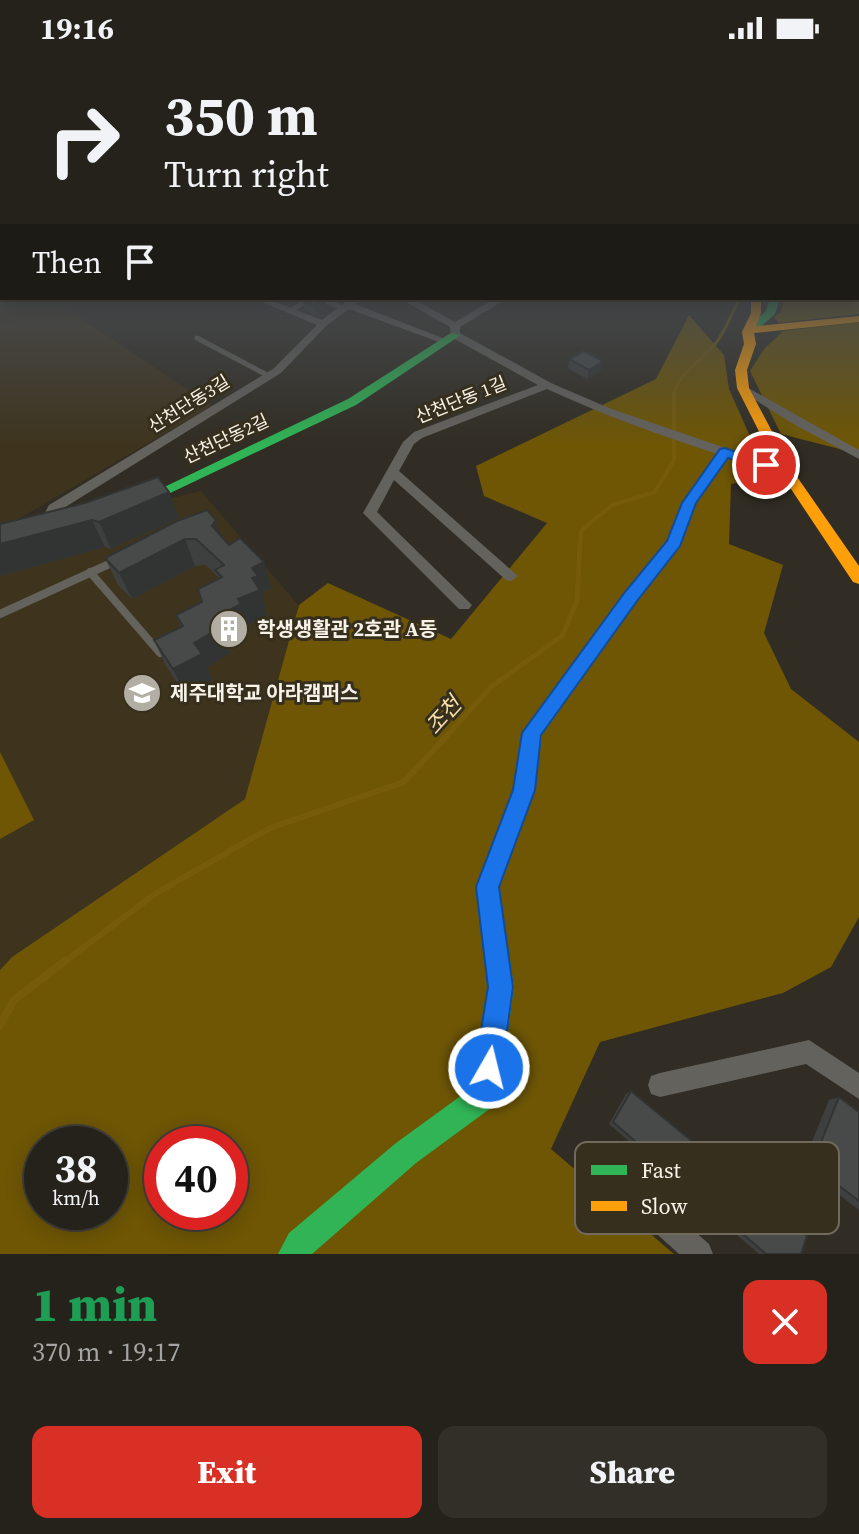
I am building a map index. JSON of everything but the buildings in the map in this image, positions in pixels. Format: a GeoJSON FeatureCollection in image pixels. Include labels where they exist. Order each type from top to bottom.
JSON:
{"type":"FeatureCollection","features":[{"type":"Feature","properties":{"kind":"street","name":"산천단동3길"},"geometry":{"type":"LineString","coordinates":[[33,537],[54,508],[269,376],[315,332]]}},
{"type":"Feature","properties":{"kind":"street"},"geometry":{"type":"LineString","coordinates":[[444,332],[476,343],[547,385],[647,426],[786,471]]}},
{"type":"Feature","properties":{"kind":"street"},"geometry":{"type":"LineString","coordinates":[[750,332],[750,344],[741,370],[743,388],[786,471],[859,578]]}},
{"type":"Feature","properties":{"kind":"street","name":"산천단동2길"},"geometry":{"type":"LineString","coordinates":[[125,509],[352,402],[451,334]]}},
{"type":"Feature","properties":{"kind":"street","name":"산천단동 1길"},"geometry":{"type":"LineString","coordinates":[[464,605],[370,513],[409,442],[418,435],[547,385]]}},
{"type":"Feature","properties":{"kind":"street"},"geometry":{"type":"LineString","coordinates":[[743,388],[859,455]]}},
{"type":"Feature","properties":{"kind":"street"},"geometry":{"type":"LineString","coordinates":[[293,1254],[300,1244],[406,1153],[485,1095],[501,987],[487,887],[524,790],[532,733],[631,596],[674,543],[689,503],[725,452]]}},
{"type":"Feature","properties":{"kind":"street"},"geometry":{"type":"LineString","coordinates":[[393,472],[511,576]]}},
{"type":"Feature","properties":{"kind":"street"},"geometry":{"type":"LineString","coordinates":[[33,537],[60,531]]}},
{"type":"Feature","properties":{"kind":"street"},"geometry":{"type":"LineString","coordinates":[[660,1085],[809,1052],[859,1087]]}},
{"type":"Feature","properties":{"kind":"street"},"geometry":{"type":"LineString","coordinates":[[677,1234],[699,1254]]}},
{"type":"Feature","properties":{"kind":"lane"},"geometry":{"type":"LineString","coordinates":[[197,338],[269,376]]}},
{"type":"Feature","properties":{"kind":"lane"},"geometry":{"type":"LineString","coordinates":[[0,614],[132,553]]}},
{"type":"Feature","properties":{"kind":"lane"},"geometry":{"type":"LineString","coordinates":[[90,572],[160,653]]}},
{"type":"Feature","properties":{"kind":"shaded area","name":"제주대학교 아라캠퍼스"},"geometry":{"type":"Polygon","coordinates":[[[0,332],[102,332],[212,406],[13,522],[30,533],[201,491],[298,605],[271,781],[12,957],[0,970],[0,332]]]}},
{"type":"Feature","properties":{"kind":"shaded area"},"geometry":{"type":"Polygon","coordinates":[[[680,332],[704,332],[724,355],[729,389],[749,434],[756,479],[731,484],[729,544],[783,565],[764,633],[791,689],[859,742],[859,917],[831,967],[783,993],[600,1042],[551,1149],[575,1169],[575,1234],[651,1234],[674,1254],[0,1254],[0,970],[12,957],[245,799],[299,605],[328,583],[451,639],[547,523],[484,496],[476,466],[656,379],[680,332]]]}},
{"type":"Feature","properties":{"kind":"shaded area"},"geometry":{"type":"Polygon","coordinates":[[[782,332],[859,332],[859,454],[781,434],[750,371],[764,349],[782,332]]]}},
{"type":"Feature","properties":{"kind":"shaded area"},"geometry":{"type":"Polygon","coordinates":[[[0,752],[34,820],[0,839],[0,752]]]}},
{"type":"Feature","properties":{"kind":"waterway","name":"조천"},"geometry":{"type":"LineString","coordinates":[[674,396],[680,380],[711,349],[723,332]]}},
{"type":"Feature","properties":{"kind":"waterway","name":"조천"},"geometry":{"type":"LineString","coordinates":[[580,545],[581,531],[612,505],[655,492],[674,460],[674,396]]}},
{"type":"Feature","properties":{"kind":"waterway","name":"조천"},"geometry":{"type":"LineString","coordinates":[[451,731],[491,687],[562,636],[577,601],[580,543]]}},
{"type":"Feature","properties":{"kind":"waterway","name":"조천"},"geometry":{"type":"LineString","coordinates":[[63,963],[155,894],[270,828],[404,782],[453,729]]}},
{"type":"Feature","properties":{"kind":"waterway","name":"조천"},"geometry":{"type":"LineString","coordinates":[[0,1025],[14,1000],[65,961]]}},
{"type":"Feature","properties":{"kind":"traffic: fast"},"geometry":{"type":"LineString","coordinates":[[142,501],[352,402],[455,335]]}},
{"type":"Feature","properties":{"kind":"traffic: fast"},"geometry":{"type":"LineString","coordinates":[[293,1254],[300,1244],[406,1153],[485,1095],[501,987],[487,887],[524,790],[532,733],[631,596],[674,543],[689,503],[725,452]]}},
{"type":"Feature","properties":{"kind":"traffic: slow"},"geometry":{"type":"LineString","coordinates":[[748,332],[750,344],[741,370],[743,388],[786,471],[859,578]]}},
{"type":"Feature","properties":{"kind":"place","name":"학생생활관 2호관 A동"},"geometry":{"type":"Point","coordinates":[229,629]}},
{"type":"Feature","properties":{"kind":"place","name":"제주대학교 아라캠퍼스"},"geometry":{"type":"Point","coordinates":[142,693]}},
{"type":"Feature","properties":{"kind":"route"},"geometry":{"type":"LineString","coordinates":[[489,1068],[501,987],[487,887],[524,790],[532,733],[559,692],[674,543],[689,503],[725,452],[766,465]]}}]}
